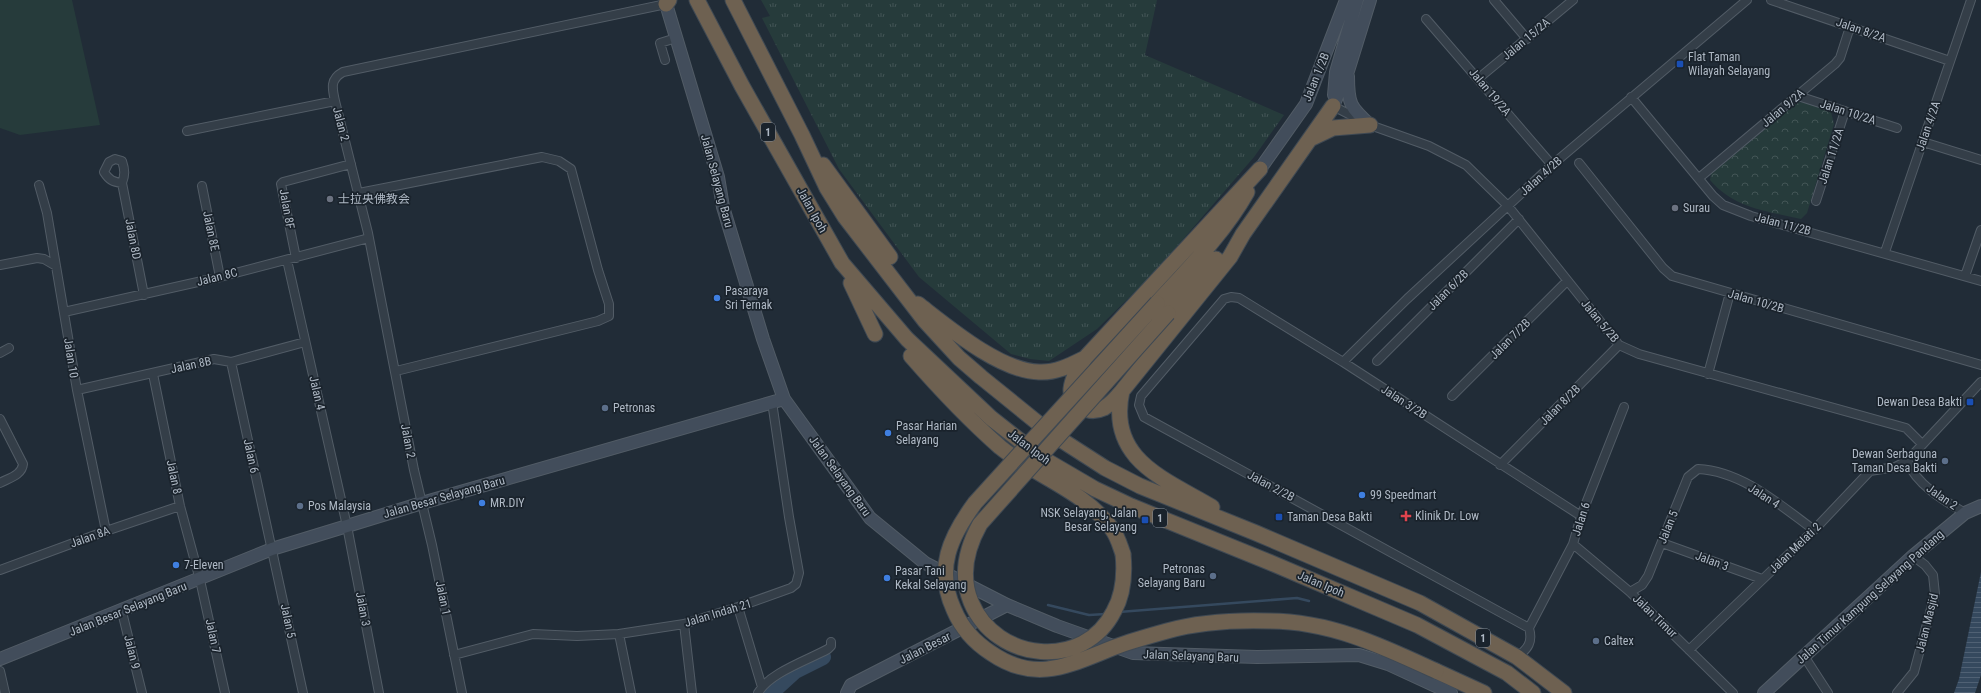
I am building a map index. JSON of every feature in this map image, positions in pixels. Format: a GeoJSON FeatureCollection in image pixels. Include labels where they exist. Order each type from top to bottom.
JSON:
{"type":"FeatureCollection","features":[{"type":"Feature","properties":{"kind":"highway","name":"Jalan Ipoh"},"geometry":{"type":"LineString","coordinates":[[697,0],[742,86],[842,262],[907,339],[954,385],[1021,442],[1062,471],[1131,506],[1269,562],[1417,625],[1507,673],[1533,693]]}},
{"type":"Feature","properties":{"kind":"highway","name":"Jalan Ipoh"},"geometry":{"type":"LineString","coordinates":[[733,0],[802,135],[827,188],[845,217],[925,321],[959,358],[1049,432],[1072,448],[1140,486],[1256,533],[1420,603],[1517,658],[1564,693]]}},
{"type":"Feature","properties":{"kind":"highway"},"geometry":{"type":"LineString","coordinates":[[1260,169],[1085,358],[1073,380],[1071,389],[1072,398],[1076,405],[1085,409],[1094,410],[1103,408],[1113,402],[1230,257],[1243,234],[1312,138],[1332,106]]}},
{"type":"Feature","properties":{"kind":"highway"},"geometry":{"type":"LineString","coordinates":[[1312,138],[1332,128],[1370,125]]}},
{"type":"Feature","properties":{"kind":"highway"},"geometry":{"type":"LineString","coordinates":[[802,135],[890,257]]}},
{"type":"Feature","properties":{"kind":"highway"},"geometry":{"type":"LineString","coordinates":[[1260,169],[1237,210],[1191,265],[974,503],[952,536],[949,550],[946,579],[952,606],[965,631],[975,642],[1001,660],[1023,668],[1043,671],[1064,667],[1148,637],[1194,625],[1245,621],[1291,622],[1312,624],[1352,634],[1484,693]]}},
{"type":"Feature","properties":{"kind":"highway"},"geometry":{"type":"LineString","coordinates":[[866,292],[909,354],[948,398],[1002,448],[1069,492],[1102,516],[1113,531],[1123,554],[1123,584],[1114,612],[1098,631],[1076,646],[1053,652],[1034,651],[1007,643],[989,631],[983,624],[968,593],[964,575],[966,556],[972,538],[980,524],[1168,312],[1222,253],[1243,234]]}},
{"type":"Feature","properties":{"kind":"highway"},"geometry":{"type":"LineString","coordinates":[[842,262],[876,334]]}},
{"type":"Feature","properties":{"kind":"highway"},"geometry":{"type":"LineString","coordinates":[[907,296],[1004,363],[1039,372],[1070,366],[1085,358]]}},
{"type":"Feature","properties":{"kind":"highway"},"geometry":{"type":"LineString","coordinates":[[1122,391],[1119,406],[1119,423],[1124,440],[1132,454],[1151,469],[1177,486],[1256,533]]}},
{"type":"Feature","properties":{"kind":"street","name":"Jalan 1/2B"},"geometry":{"type":"LineString","coordinates":[[1260,169],[1306,104],[1346,0]]}},
{"type":"Feature","properties":{"kind":"street"},"geometry":{"type":"LineString","coordinates":[[1332,106],[1336,72],[1357,0]]}},
{"type":"Feature","properties":{"kind":"street"},"geometry":{"type":"LineString","coordinates":[[1332,106],[1348,71],[1370,0]]}},
{"type":"Feature","properties":{"kind":"street"},"geometry":{"type":"LineString","coordinates":[[1494,0],[1527,39]]}},
{"type":"Feature","properties":{"kind":"street","name":"Jalan 15/2A"},"geometry":{"type":"LineString","coordinates":[[1479,78],[1573,0]]}},
{"type":"Feature","properties":{"kind":"street","name":"Jalan 4/2B"},"geometry":{"type":"LineString","coordinates":[[1343,362],[1552,165],[1746,0]]}},
{"type":"Feature","properties":{"kind":"street","name":"Jalan 4/2A"},"geometry":{"type":"LineString","coordinates":[[1885,252],[1971,0]]}},
{"type":"Feature","properties":{"kind":"street","name":"Jalan Selayang Baru"},"geometry":{"type":"LineString","coordinates":[[667,1],[676,38],[718,177],[723,207],[763,339],[784,399],[870,518],[925,563],[1007,605],[1057,626],[1134,653],[1257,658],[1360,655],[1388,664],[1451,693]]}},
{"type":"Feature","properties":{"kind":"street","name":"Jalan 2"},"geometry":{"type":"LineString","coordinates":[[422,503],[369,238],[335,101],[332,86],[335,78],[343,72],[667,1]]}},
{"type":"Feature","properties":{"kind":"street","name":"Jalan 8/2A"},"geometry":{"type":"LineString","coordinates":[[1777,1],[1950,61]]}},
{"type":"Feature","properties":{"kind":"street","name":"Jalan 19/2A"},"geometry":{"type":"LineString","coordinates":[[1426,19],[1479,78],[1552,165]]}},
{"type":"Feature","properties":{"kind":"street","name":"Jalan 9/2A"},"geometry":{"type":"LineString","coordinates":[[1699,178],[1835,64],[1840,58],[1850,27]]}},
{"type":"Feature","properties":{"kind":"street"},"geometry":{"type":"LineString","coordinates":[[665,60],[660,43],[676,38]]}},
{"type":"Feature","properties":{"kind":"street"},"geometry":{"type":"LineString","coordinates":[[1348,71],[1348,92],[1353,110],[1370,125]]}},
{"type":"Feature","properties":{"kind":"street","name":"Jalan 10/2A"},"geometry":{"type":"LineString","coordinates":[[1798,96],[1897,128]]}},
{"type":"Feature","properties":{"kind":"street","name":"Jalan 11/2B"},"geometry":{"type":"LineString","coordinates":[[1631,97],[1723,205],[1735,210],[1885,252],[1981,281]]}},
{"type":"Feature","properties":{"kind":"street"},"geometry":{"type":"LineString","coordinates":[[187,131],[335,101]]}},
{"type":"Feature","properties":{"kind":"street","name":"Jalan 5/2B"},"geometry":{"type":"LineString","coordinates":[[1332,106],[1370,125],[1429,146],[1466,165],[1508,206],[1619,345],[1639,354],[1708,374],[1906,428],[1922,444]]}},
{"type":"Feature","properties":{"kind":"street","name":"Jalan 11/2A"},"geometry":{"type":"LineString","coordinates":[[1816,201],[1845,111]]}},
{"type":"Feature","properties":{"kind":"street"},"geometry":{"type":"LineString","coordinates":[[1923,142],[1981,160]]}},
{"type":"Feature","properties":{"kind":"street"},"geometry":{"type":"LineString","coordinates":[[359,193],[542,157],[559,160],[571,170],[598,270],[609,304],[609,316],[598,321],[396,371]]}},
{"type":"Feature","properties":{"kind":"street","name":"Jalan 10/2B"},"geometry":{"type":"LineString","coordinates":[[1579,163],[1663,268],[1672,276],[1981,365]]}},
{"type":"Feature","properties":{"kind":"street","name":"Jalan 8F"},"geometry":{"type":"LineString","coordinates":[[296,258],[281,184],[283,182],[351,164]]}},
{"type":"Feature","properties":{"kind":"street","name":"Jalan 8D"},"geometry":{"type":"LineString","coordinates":[[122,183],[144,295]]}},
{"type":"Feature","properties":{"kind":"street","name":"Jalan 10"},"geometry":{"type":"LineString","coordinates":[[39,185],[47,213],[77,390],[106,531]]}},
{"type":"Feature","properties":{"kind":"street","name":"Jalan 8E"},"geometry":{"type":"LineString","coordinates":[[202,186],[220,277]]}},
{"type":"Feature","properties":{"kind":"street","name":"Jalan 6/2B"},"geometry":{"type":"LineString","coordinates":[[1377,361],[1519,220]]}},
{"type":"Feature","properties":{"kind":"street"},"geometry":{"type":"LineString","coordinates":[[1965,276],[1981,230]]}},
{"type":"Feature","properties":{"kind":"street","name":"Jalan 8C"},"geometry":{"type":"LineString","coordinates":[[64,312],[220,277],[369,238]]}},
{"type":"Feature","properties":{"kind":"street"},"geometry":{"type":"LineString","coordinates":[[0,265],[37,258],[44,259],[56,266]]}},
{"type":"Feature","properties":{"kind":"street","name":"Jalan 4"},"geometry":{"type":"LineString","coordinates":[[287,260],[347,526]]}},
{"type":"Feature","properties":{"kind":"street","name":"Jalan 7/2B"},"geometry":{"type":"LineString","coordinates":[[1452,396],[1567,281]]}},
{"type":"Feature","properties":{"kind":"street"},"geometry":{"type":"LineString","coordinates":[[1708,374],[1730,293]]}},
{"type":"Feature","properties":{"kind":"street","name":"Jalan 3/2B"},"geometry":{"type":"LineString","coordinates":[[1224,299],[1231,297],[1239,298],[1343,362],[1581,516]]}},
{"type":"Feature","properties":{"kind":"street","name":"Jalan 2/2B"},"geometry":{"type":"LineString","coordinates":[[1224,299],[1141,396],[1138,405],[1144,417],[1529,628]]}},
{"type":"Feature","properties":{"kind":"street","name":"Jalan 8B"},"geometry":{"type":"LineString","coordinates":[[77,390],[214,359],[231,362],[305,342]]}},
{"type":"Feature","properties":{"kind":"street","name":"Jalan 8/2B"},"geometry":{"type":"LineString","coordinates":[[1500,465],[1619,345]]}},
{"type":"Feature","properties":{"kind":"street"},"geometry":{"type":"LineString","coordinates":[[0,353],[9,348]]}},
{"type":"Feature","properties":{"kind":"street","name":"Jalan 6"},"geometry":{"type":"LineString","coordinates":[[231,362],[272,549]]}},
{"type":"Feature","properties":{"kind":"street","name":"Jalan 8"},"geometry":{"type":"LineString","coordinates":[[153,374],[180,506],[200,580]]}},
{"type":"Feature","properties":{"kind":"street"},"geometry":{"type":"LineString","coordinates":[[1906,461],[1981,382]]}},
{"type":"Feature","properties":{"kind":"street","name":"Jalan Besar Selayang Baru"},"geometry":{"type":"LineString","coordinates":[[0,659],[122,612],[272,549],[422,503],[784,399]]}},
{"type":"Feature","properties":{"kind":"street","name":"Jalan Indah 21"},"geometry":{"type":"LineString","coordinates":[[454,655],[533,634],[577,636],[619,634],[684,624],[738,608],[791,588],[799,579],[772,402]]}},
{"type":"Feature","properties":{"kind":"street","name":"Jalan 6"},"geometry":{"type":"LineString","coordinates":[[1529,628],[1573,544],[1581,516],[1624,407]]}},
{"type":"Feature","properties":{"kind":"street"},"geometry":{"type":"LineString","coordinates":[[0,419],[23,464],[19,473],[0,483]]}},
{"type":"Feature","properties":{"kind":"street","name":"Jalan 2"},"geometry":{"type":"LineString","coordinates":[[1906,461],[1918,480],[1965,513]]}},
{"type":"Feature","properties":{"kind":"street","name":"Jalan Melati 2"},"geometry":{"type":"LineString","coordinates":[[1689,650],[1814,530],[1870,471],[1894,467],[1906,461]]}},
{"type":"Feature","properties":{"kind":"street","name":"Jalan 5"},"geometry":{"type":"LineString","coordinates":[[1630,592],[1642,585],[1648,576],[1688,477],[1698,469],[1710,470]]}},
{"type":"Feature","properties":{"kind":"street","name":"Jalan 4"},"geometry":{"type":"LineString","coordinates":[[1710,470],[1732,477],[1759,490],[1814,530]]}},
{"type":"Feature","properties":{"kind":"street","name":"Jalan 1"},"geometry":{"type":"LineString","coordinates":[[422,503],[432,544],[462,693]]}},
{"type":"Feature","properties":{"kind":"street","name":"Jalan 8A"},"geometry":{"type":"LineString","coordinates":[[0,570],[106,531],[180,506]]}},
{"type":"Feature","properties":{"kind":"street","name":"Jalan Timur Kampung Selayang Pandang"},"geometry":{"type":"LineString","coordinates":[[1764,693],[1913,556],[1965,513],[1981,506]]}},
{"type":"Feature","properties":{"kind":"street","name":"Jalan 3"},"geometry":{"type":"LineString","coordinates":[[347,526],[379,693]]}},
{"type":"Feature","properties":{"kind":"street","name":"Jalan 3"},"geometry":{"type":"LineString","coordinates":[[1662,542],[1762,579]]}},
{"type":"Feature","properties":{"kind":"street","name":"Jalan Timur"},"geometry":{"type":"LineString","coordinates":[[1573,544],[1630,592],[1733,693]]}},
{"type":"Feature","properties":{"kind":"street","name":"Jalan 5"},"geometry":{"type":"LineString","coordinates":[[272,549],[303,693]]}},
{"type":"Feature","properties":{"kind":"street","name":"Jalan Masjid"},"geometry":{"type":"LineString","coordinates":[[1897,693],[1914,672],[1935,594],[1933,575],[1925,565],[1913,556]]}},
{"type":"Feature","properties":{"kind":"street","name":"Jalan 7"},"geometry":{"type":"LineString","coordinates":[[200,580],[225,693]]}},
{"type":"Feature","properties":{"kind":"street","name":"Jalan Besar"},"geometry":{"type":"LineString","coordinates":[[847,693],[851,685],[1007,605]]}},
{"type":"Feature","properties":{"kind":"street"},"geometry":{"type":"LineString","coordinates":[[738,608],[760,690],[771,679],[828,649],[831,646],[831,642]]}},
{"type":"Feature","properties":{"kind":"street","name":"Jalan 9"},"geometry":{"type":"LineString","coordinates":[[122,612],[142,693]]}},
{"type":"Feature","properties":{"kind":"street"},"geometry":{"type":"LineString","coordinates":[[684,624],[692,693]]}},
{"type":"Feature","properties":{"kind":"street"},"geometry":{"type":"LineString","coordinates":[[1517,658],[1526,651],[1530,642],[1529,628]]}},
{"type":"Feature","properties":{"kind":"street"},"geometry":{"type":"LineString","coordinates":[[619,634],[631,693]]}},
{"type":"Feature","properties":{"kind":"street"},"geometry":{"type":"LineString","coordinates":[[1804,656],[1828,693]]}},
{"type":"Feature","properties":{"kind":"street"},"geometry":{"type":"LineString","coordinates":[[0,671],[5,693]]}},
{"type":"Feature","properties":{"kind":"green space"},"geometry":{"type":"Polygon","coordinates":[[[0,0],[72,0],[100,125],[20,135],[0,128],[0,0]]]}},
{"type":"Feature","properties":{"kind":"green space"},"geometry":{"type":"Polygon","coordinates":[[[761,0],[1157,0],[1145,55],[1284,115],[1254,157],[1154,273],[1097,329],[1049,361],[1030,359],[1011,354],[919,277],[839,169],[762,18],[770,16],[761,0]]]}},
{"type":"Feature","properties":{"kind":"green space"},"geometry":{"type":"Polygon","coordinates":[[[1798,102],[1806,103],[1831,112],[1834,124],[1807,213],[1801,219],[1763,211],[1740,203],[1729,197],[1710,180],[1711,174],[1798,102]]]}},
{"type":"Feature","properties":{"kind":"water"},"geometry":{"type":"Polygon","coordinates":[[[1981,572],[1981,675],[1975,693],[1954,693],[1959,679],[1981,572]]]}},
{"type":"Feature","properties":{"kind":"waterway"},"geometry":{"type":"LineString","coordinates":[[1119,612],[1297,598],[1309,601]]}},
{"type":"Feature","properties":{"kind":"waterway"},"geometry":{"type":"LineString","coordinates":[[1048,605],[1089,615],[1106,614]]}},
{"type":"Feature","properties":{"kind":"waterway"},"geometry":{"type":"LineString","coordinates":[[771,693],[795,671],[823,657]]}},
{"type":"Feature","properties":{"kind":"place","name":"Flat Taman Wilayah Selayang"},"geometry":{"type":"Point","coordinates":[1680,64]}},
{"type":"Feature","properties":{"kind":"place","name":"士拉央佛教会"},"geometry":{"type":"Point","coordinates":[330,199]}},
{"type":"Feature","properties":{"kind":"place","name":"Surau"},"geometry":{"type":"Point","coordinates":[1675,208]}},
{"type":"Feature","properties":{"kind":"place","name":"Pasaraya Sri Ternak"},"geometry":{"type":"Point","coordinates":[717,298]}},
{"type":"Feature","properties":{"kind":"place","name":"Dewan Desa Bakti"},"geometry":{"type":"Point","coordinates":[1970,402]}},
{"type":"Feature","properties":{"kind":"place","name":"Petronas"},"geometry":{"type":"Point","coordinates":[605,408]}},
{"type":"Feature","properties":{"kind":"place","name":"Pasar Harian Selayang"},"geometry":{"type":"Point","coordinates":[888,433]}},
{"type":"Feature","properties":{"kind":"place","name":"Dewan Serbaguna Taman Desa Bakti"},"geometry":{"type":"Point","coordinates":[1945,461]}},
{"type":"Feature","properties":{"kind":"place","name":"99 Speedmart"},"geometry":{"type":"Point","coordinates":[1362,495]}},
{"type":"Feature","properties":{"kind":"place","name":"MR.DIY"},"geometry":{"type":"Point","coordinates":[482,503]}},
{"type":"Feature","properties":{"kind":"place","name":"Pos Malaysia"},"geometry":{"type":"Point","coordinates":[300,506]}},
{"type":"Feature","properties":{"kind":"place","name":"Klinik Dr. Low"},"geometry":{"type":"Point","coordinates":[1406,516]}},
{"type":"Feature","properties":{"kind":"place","name":"Taman Desa Bakti"},"geometry":{"type":"Point","coordinates":[1279,517]}},
{"type":"Feature","properties":{"kind":"place","name":"NSK Selayang, Jalan Besar Selayang"},"geometry":{"type":"Point","coordinates":[1145,520]}},
{"type":"Feature","properties":{"kind":"place","name":"7-Eleven"},"geometry":{"type":"Point","coordinates":[176,565]}},
{"type":"Feature","properties":{"kind":"place","name":"Petronas Selayang Baru"},"geometry":{"type":"Point","coordinates":[1213,576]}},
{"type":"Feature","properties":{"kind":"place","name":"Pasar Tani Kekal Selayang"},"geometry":{"type":"Point","coordinates":[887,578]}},
{"type":"Feature","properties":{"kind":"place","name":"Caltex"},"geometry":{"type":"Point","coordinates":[1596,641]}}]}
